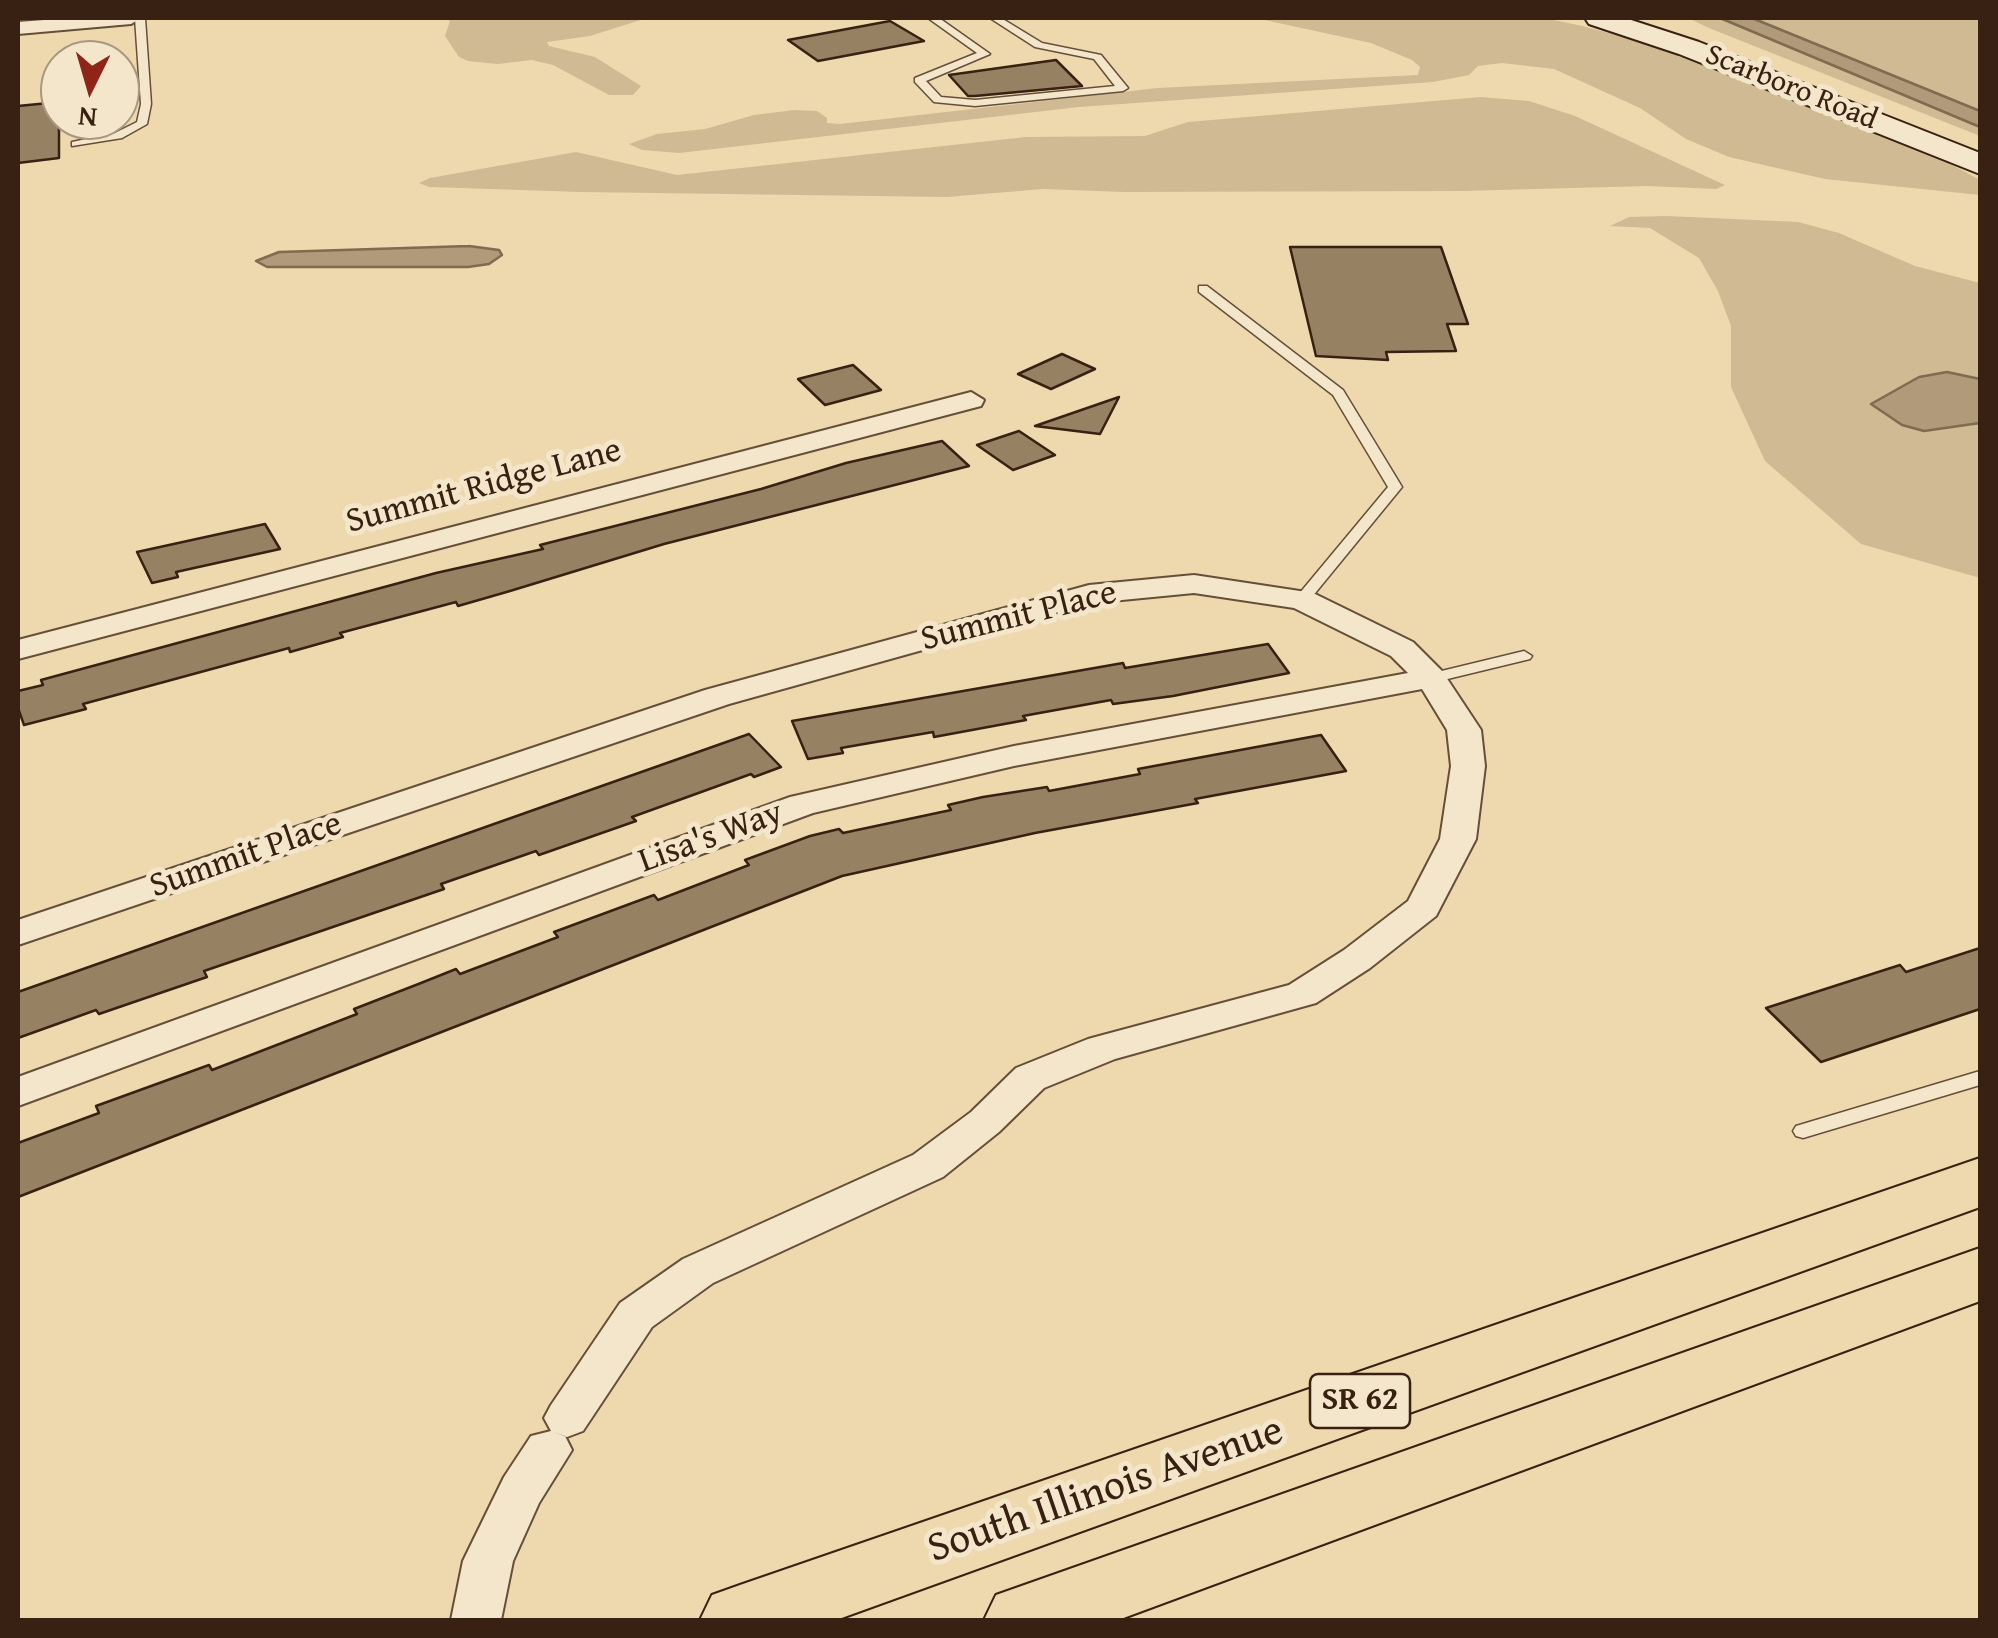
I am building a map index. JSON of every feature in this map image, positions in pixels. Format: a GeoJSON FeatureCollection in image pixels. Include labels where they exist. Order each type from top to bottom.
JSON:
{"type":"FeatureCollection","features":[{"type":"Feature","properties":{"kind":"highway","name":"South Illinois Avenue"},"geometry":{"type":"LineString","coordinates":[[740,1620],[1980,1182]]}},
{"type":"Feature","properties":{"kind":"highway","name":"SR 62"},"geometry":{"type":"LineString","coordinates":[[1024,1620],[1980,1274]]}},
{"type":"Feature","properties":{"kind":"main road","name":"Scarboro Road"},"geometry":{"type":"LineString","coordinates":[[1599,18],[1689,48],[1980,164]]}},
{"type":"Feature","properties":{"kind":"main road","name":"Scarboro Road"},"geometry":{"type":"LineString","coordinates":[[1622,18],[1980,152]]}},
{"type":"Feature","properties":{"kind":"main road"},"geometry":{"type":"LineString","coordinates":[[1648,18],[1980,152]]}},
{"type":"Feature","properties":{"kind":"street"},"geometry":{"type":"LineString","coordinates":[[18,28],[131,18]]}},
{"type":"Feature","properties":{"kind":"street","name":"Summit Ridge Lane"},"geometry":{"type":"LineString","coordinates":[[18,650],[971,400]]}},
{"type":"Feature","properties":{"kind":"street","name":"Summit Place"},"geometry":{"type":"LineString","coordinates":[[18,933],[717,697],[1090,594],[1194,584],[1302,600],[1402,649],[1431,678],[1464,730],[1468,766],[1458,839],[1423,908],[1302,994],[1102,1049],[1030,1078],[985,1122],[928,1166],[698,1271],[636,1315],[520,1491],[488,1561],[476,1620]]}},
{"type":"Feature","properties":{"kind":"street","name":"Lisa's Way"},"geometry":{"type":"LineString","coordinates":[[18,1092],[802,805],[1014,756],[1431,678]]}},
{"type":"Feature","properties":{"kind":"lane"},"geometry":{"type":"LineString","coordinates":[[76,144],[118,136],[142,124],[146,104],[140,18]]}},
{"type":"Feature","properties":{"kind":"lane"},"geometry":{"type":"LineString","coordinates":[[932,18],[985,54],[918,80],[938,100],[975,103],[1123,88],[1098,57],[1039,46],[995,18]]}},
{"type":"Feature","properties":{"kind":"lane"},"geometry":{"type":"LineString","coordinates":[[1204,289],[1338,393],[1396,487],[1302,600]]}},
{"type":"Feature","properties":{"kind":"lane"},"geometry":{"type":"LineString","coordinates":[[1431,678],[1524,656]]}},
{"type":"Feature","properties":{"kind":"lane"},"geometry":{"type":"LineString","coordinates":[[1803,1132],[1980,1078]]}},
{"type":"Feature","properties":{"kind":"shaded area"},"geometry":{"type":"Polygon","coordinates":[[[444,18],[647,18],[590,36],[547,42],[549,46],[595,57],[641,86],[633,95],[609,95],[553,65],[532,60],[497,64],[468,61],[459,57],[445,36],[450,21],[444,18]]]}},
{"type":"Feature","properties":{"kind":"shaded area"},"geometry":{"type":"Polygon","coordinates":[[[1255,18],[1545,18],[1582,26],[1651,44],[1945,161],[1980,180],[1980,195],[1825,179],[1729,157],[1686,139],[1640,108],[1554,69],[1502,63],[1478,66],[1469,75],[1433,82],[1079,107],[679,153],[642,150],[629,144],[657,134],[705,129],[754,115],[794,110],[817,111],[827,118],[827,123],[840,124],[1158,88],[1418,75],[1420,67],[1412,60],[1371,43],[1255,18]]]}},
{"type":"Feature","properties":{"kind":"shaded area"},"geometry":{"type":"Polygon","coordinates":[[[1688,18],[1980,18],[1980,136],[1709,28],[1688,18]]]}},
{"type":"Feature","properties":{"kind":"shaded area"},"geometry":{"type":"Polygon","coordinates":[[[1720,18],[1752,18],[1980,111],[1980,127],[1720,18]]]}},
{"type":"Feature","properties":{"kind":"shaded area"},"geometry":{"type":"Polygon","coordinates":[[[1481,97],[1529,101],[1575,116],[1725,185],[1716,189],[1647,186],[1462,191],[1043,189],[947,197],[581,192],[429,187],[419,183],[576,152],[677,175],[1026,137],[1145,136],[1188,122],[1481,97]]]}},
{"type":"Feature","properties":{"kind":"shaded area"},"geometry":{"type":"Polygon","coordinates":[[[1629,217],[1798,222],[1839,233],[1915,266],[1980,283],[1980,578],[1861,544],[1765,461],[1731,387],[1731,326],[1718,291],[1699,258],[1650,228],[1610,226],[1629,217]]]}},
{"type":"Feature","properties":{"kind":"shaded area"},"geometry":{"type":"Polygon","coordinates":[[[469,246],[499,250],[502,255],[489,264],[468,267],[267,267],[256,261],[279,252],[469,246]]]}},
{"type":"Feature","properties":{"kind":"shaded area"},"geometry":{"type":"Polygon","coordinates":[[[1947,372],[1980,379],[1980,423],[1924,431],[1902,425],[1871,404],[1919,377],[1947,372]]]}},
{"type":"Feature","properties":{"kind":"building"},"geometry":{"type":"Polygon","coordinates":[[[890,21],[924,41],[818,61],[788,40],[890,21]]]}},
{"type":"Feature","properties":{"kind":"building"},"geometry":{"type":"Polygon","coordinates":[[[1056,60],[1082,86],[968,96],[949,75],[1056,60]]]}},
{"type":"Feature","properties":{"kind":"building"},"geometry":{"type":"Polygon","coordinates":[[[40,104],[40,140],[59,140],[59,158],[18,163],[18,106],[40,104]]]}},
{"type":"Feature","properties":{"kind":"building"},"geometry":{"type":"Polygon","coordinates":[[[1290,247],[1441,247],[1468,324],[1447,324],[1456,351],[1386,352],[1388,360],[1316,356],[1290,247]]]}},
{"type":"Feature","properties":{"kind":"building"},"geometry":{"type":"Polygon","coordinates":[[[1062,354],[1095,369],[1051,389],[1018,374],[1062,354]]]}},
{"type":"Feature","properties":{"kind":"building"},"geometry":{"type":"Polygon","coordinates":[[[853,365],[881,390],[825,405],[798,379],[853,365]]]}},
{"type":"Feature","properties":{"kind":"building"},"geometry":{"type":"Polygon","coordinates":[[[1119,397],[1100,434],[1035,426],[1119,397]]]}},
{"type":"Feature","properties":{"kind":"building"},"geometry":{"type":"Polygon","coordinates":[[[1019,431],[1055,455],[1013,470],[977,445],[1019,431]]]}},
{"type":"Feature","properties":{"kind":"building"},"geometry":{"type":"Polygon","coordinates":[[[942,441],[969,466],[664,544],[458,606],[456,602],[340,633],[343,637],[290,652],[289,648],[83,704],[86,709],[24,725],[18,708],[18,691],[43,685],[41,680],[436,573],[543,549],[540,545],[761,489],[846,463],[942,441]]]}},
{"type":"Feature","properties":{"kind":"building"},"geometry":{"type":"Polygon","coordinates":[[[265,524],[280,549],[176,572],[178,577],[152,583],[137,552],[265,524]]]}},
{"type":"Feature","properties":{"kind":"building"},"geometry":{"type":"Polygon","coordinates":[[[1268,644],[1289,673],[1173,696],[1113,704],[1111,700],[934,737],[933,732],[841,748],[843,753],[808,759],[792,721],[1123,663],[1125,668],[1268,644]]]}},
{"type":"Feature","properties":{"kind":"building"},"geometry":{"type":"Polygon","coordinates":[[[749,734],[781,767],[632,817],[636,821],[539,855],[536,851],[441,884],[444,889],[204,971],[207,977],[18,1038],[18,992],[749,734]]]}},
{"type":"Feature","properties":{"kind":"building"},"geometry":{"type":"Polygon","coordinates":[[[1321,735],[1346,771],[1195,799],[1198,803],[1035,833],[842,876],[18,1197],[18,1143],[99,1113],[96,1106],[209,1065],[212,1070],[357,1014],[354,1009],[456,969],[460,974],[558,937],[554,932],[654,895],[658,900],[749,865],[745,860],[810,836],[839,829],[843,833],[951,810],[948,805],[983,797],[1047,787],[1049,791],[1140,774],[1138,769],[1321,735]]]}},
{"type":"Feature","properties":{"kind":"building"},"geometry":{"type":"Polygon","coordinates":[[[1980,948],[1980,1009],[1821,1062],[1766,1008],[1900,965],[1906,972],[1980,948]]]}}]}
